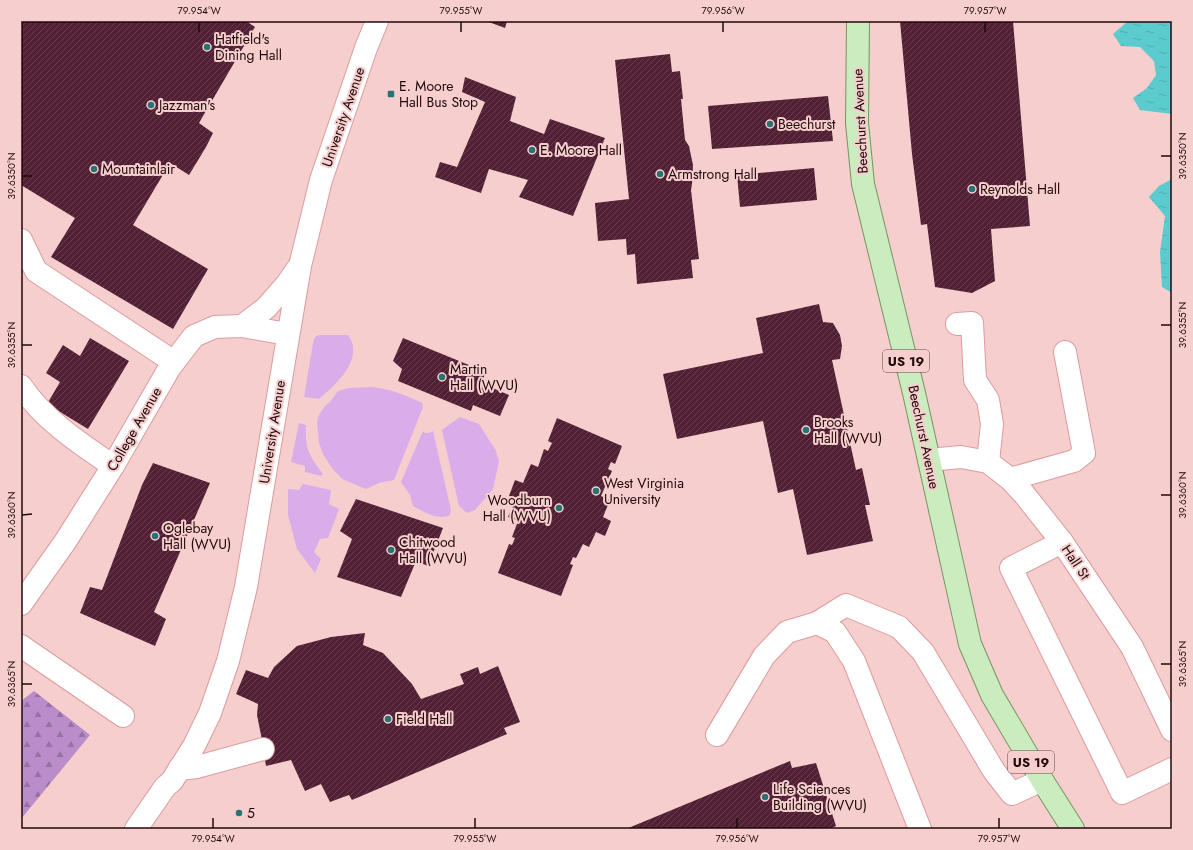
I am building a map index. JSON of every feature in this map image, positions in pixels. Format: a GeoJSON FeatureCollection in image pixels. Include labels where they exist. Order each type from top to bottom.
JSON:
{"type":"FeatureCollection","features":[{"type":"Feature","properties":{"kind":"main road","name":"Beechurst Avenue"},"geometry":{"type":"LineString","coordinates":[[858,21],[857,123],[863,184],[914,393],[970,644],[992,695],[1073,829]]}},
{"type":"Feature","properties":{"kind":"street","name":"University Avenue"},"geometry":{"type":"LineString","coordinates":[[136,829],[165,787],[172,781],[194,746],[210,713],[228,661],[246,587],[300,266],[321,180],[377,21]]}},
{"type":"Feature","properties":{"kind":"street"},"geometry":{"type":"LineString","coordinates":[[21,240],[36,270],[174,362]]}},
{"type":"Feature","properties":{"kind":"street"},"geometry":{"type":"LineString","coordinates":[[242,326],[266,308],[287,284],[300,266]]}},
{"type":"Feature","properties":{"kind":"street"},"geometry":{"type":"LineString","coordinates":[[957,324],[972,323],[975,380],[988,400],[992,424],[988,462]]}},
{"type":"Feature","properties":{"kind":"street","name":"College Avenue"},"geometry":{"type":"LineString","coordinates":[[21,604],[65,542],[113,466],[170,367],[194,336],[215,327],[242,326],[288,334]]}},
{"type":"Feature","properties":{"kind":"street"},"geometry":{"type":"LineString","coordinates":[[1010,479],[1074,461],[1084,453],[1065,352]]}},
{"type":"Feature","properties":{"kind":"street"},"geometry":{"type":"LineString","coordinates":[[21,386],[31,401],[69,436],[113,466]]}},
{"type":"Feature","properties":{"kind":"street","name":"Hall St"},"geometry":{"type":"LineString","coordinates":[[929,460],[962,457],[988,462],[1010,479],[1062,542],[1132,647],[1172,730]]}},
{"type":"Feature","properties":{"kind":"street"},"geometry":{"type":"LineString","coordinates":[[1062,542],[1011,568],[1122,794],[1172,769]]}},
{"type":"Feature","properties":{"kind":"street"},"geometry":{"type":"LineString","coordinates":[[717,735],[764,656],[787,632],[817,623],[846,605],[899,627],[923,652],[994,771],[1012,794],[1042,780]]}},
{"type":"Feature","properties":{"kind":"street"},"geometry":{"type":"LineString","coordinates":[[817,623],[835,632],[854,661],[920,829]]}},
{"type":"Feature","properties":{"kind":"street"},"geometry":{"type":"LineString","coordinates":[[21,646],[123,716]]}},
{"type":"Feature","properties":{"kind":"street"},"geometry":{"type":"LineString","coordinates":[[180,769],[197,767],[263,749]]}},
{"type":"Feature","properties":{"kind":"shaded area"},"geometry":{"type":"Polygon","coordinates":[[[319,335],[348,335],[352,342],[353,354],[347,369],[342,376],[331,389],[319,399],[304,397],[313,343],[315,337],[319,335]]]}},
{"type":"Feature","properties":{"kind":"shaded area"},"geometry":{"type":"Polygon","coordinates":[[[372,387],[385,389],[404,395],[422,403],[423,407],[394,480],[379,483],[366,489],[342,479],[332,468],[323,454],[319,443],[317,422],[324,407],[330,402],[338,391],[349,388],[372,387]]]}},
{"type":"Feature","properties":{"kind":"shaded area"},"geometry":{"type":"Polygon","coordinates":[[[460,417],[479,424],[496,451],[499,462],[493,489],[475,510],[467,513],[459,506],[442,430],[460,417]]]}},
{"type":"Feature","properties":{"kind":"shaded area"},"geometry":{"type":"Polygon","coordinates":[[[299,423],[306,425],[307,446],[311,457],[323,474],[321,476],[305,472],[305,466],[291,462],[299,423]]]}},
{"type":"Feature","properties":{"kind":"shaded area"},"geometry":{"type":"Polygon","coordinates":[[[423,431],[425,433],[429,433],[433,431],[451,510],[450,515],[446,517],[432,515],[413,506],[410,495],[401,482],[423,431]]]}},
{"type":"Feature","properties":{"kind":"shaded area"},"geometry":{"type":"Polygon","coordinates":[[[303,484],[331,490],[329,504],[339,509],[328,538],[320,539],[314,552],[321,559],[315,573],[297,549],[288,515],[288,489],[299,490],[303,484]]]}},
{"type":"Feature","properties":{"kind":"green space"},"geometry":{"type":"Polygon","coordinates":[[[34,691],[90,735],[21,819],[21,701],[34,691]]]}},
{"type":"Feature","properties":{"kind":"water"},"geometry":{"type":"Polygon","coordinates":[[[1128,21],[1172,21],[1172,114],[1140,110],[1133,98],[1147,88],[1156,75],[1154,61],[1140,47],[1121,46],[1113,34],[1128,21]]]}},
{"type":"Feature","properties":{"kind":"water"},"geometry":{"type":"Polygon","coordinates":[[[1172,179],[1172,293],[1162,287],[1160,252],[1165,216],[1149,197],[1159,186],[1172,179]]]}},
{"type":"Feature","properties":{"kind":"building","name":"Mountainlair"},"geometry":{"type":"Polygon","coordinates":[[[21,21],[246,21],[255,27],[199,123],[213,133],[189,175],[170,163],[133,225],[208,269],[173,329],[51,257],[75,218],[21,185],[21,21]]]}},
{"type":"Feature","properties":{"kind":"building"},"geometry":{"type":"Polygon","coordinates":[[[486,21],[507,21],[505,28],[486,21]]]}},
{"type":"Feature","properties":{"kind":"building","name":"Reynolds Hall"},"geometry":{"type":"Polygon","coordinates":[[[900,21],[1013,21],[1030,226],[991,229],[995,281],[972,293],[935,287],[927,224],[921,225],[912,154],[900,21]]]}},
{"type":"Feature","properties":{"kind":"building","name":"Armstrong Hall"},"geometry":{"type":"Polygon","coordinates":[[[670,54],[672,72],[680,71],[685,140],[689,146],[693,165],[691,190],[699,259],[691,260],[693,278],[637,284],[635,254],[627,255],[626,239],[598,241],[595,203],[629,199],[615,60],[670,54]]]}},
{"type":"Feature","properties":{"kind":"building","name":"E. Moore Hall"},"geometry":{"type":"Polygon","coordinates":[[[465,77],[516,97],[510,121],[544,134],[550,119],[605,138],[573,216],[519,197],[528,180],[489,169],[481,193],[435,177],[440,162],[457,167],[485,102],[462,92],[465,77]]]}},
{"type":"Feature","properties":{"kind":"building","name":"Beechurst"},"geometry":{"type":"Polygon","coordinates":[[[828,96],[833,141],[712,149],[708,106],[828,96]]]}},
{"type":"Feature","properties":{"kind":"building","name":"Beechurst"},"geometry":{"type":"Polygon","coordinates":[[[814,168],[817,200],[740,207],[737,175],[814,168]]]}},
{"type":"Feature","properties":{"kind":"building","name":"Brooks Hall (WVU)"},"geometry":{"type":"Polygon","coordinates":[[[819,304],[823,322],[833,323],[840,335],[842,346],[840,359],[832,360],[856,470],[862,468],[870,505],[865,505],[873,541],[807,555],[793,489],[778,493],[763,421],[677,439],[663,374],[763,353],[756,318],[819,304]]]}},
{"type":"Feature","properties":{"kind":"building"},"geometry":{"type":"Polygon","coordinates":[[[90,338],[129,361],[88,429],[47,404],[60,382],[46,373],[63,345],[80,356],[90,338]]]}},
{"type":"Feature","properties":{"kind":"building","name":"Martin Hall (WVU)"},"geometry":{"type":"Polygon","coordinates":[[[403,338],[486,372],[481,383],[509,395],[500,416],[473,405],[471,411],[398,381],[402,369],[393,361],[403,338]]]}},
{"type":"Feature","properties":{"kind":"building","name":"Woodburn Hall (WVU)"},"geometry":{"type":"Polygon","coordinates":[[[557,418],[622,446],[615,464],[611,462],[608,469],[612,471],[601,496],[610,500],[603,517],[611,521],[605,536],[596,532],[589,547],[583,544],[576,558],[573,557],[570,564],[573,565],[561,596],[498,573],[509,544],[512,545],[515,538],[512,537],[518,521],[508,517],[516,499],[509,496],[515,480],[523,483],[531,464],[538,467],[544,449],[548,451],[552,443],[548,441],[557,418]]]}},
{"type":"Feature","properties":{"kind":"building","name":"Oglebay Hall (WVU)"},"geometry":{"type":"Polygon","coordinates":[[[153,463],[210,483],[154,612],[166,619],[155,646],[80,613],[90,587],[102,590],[142,485],[153,463]]]}},
{"type":"Feature","properties":{"kind":"building","name":"Chitwood Hall (WVU)"},"geometry":{"type":"Polygon","coordinates":[[[356,499],[443,528],[428,566],[416,561],[401,597],[337,577],[352,539],[340,531],[356,499]]]}},
{"type":"Feature","properties":{"kind":"building","name":"Field Hall"},"geometry":{"type":"Polygon","coordinates":[[[365,633],[363,645],[383,653],[412,684],[421,699],[464,684],[460,674],[478,667],[480,674],[498,666],[520,722],[504,728],[507,734],[352,800],[349,795],[330,802],[321,784],[305,791],[291,760],[266,766],[257,715],[258,704],[236,694],[246,670],[268,678],[274,667],[297,646],[331,637],[365,633]]]}},
{"type":"Feature","properties":{"kind":"building","name":"Life Sciences Building (WVU)"},"geometry":{"type":"Polygon","coordinates":[[[790,761],[792,768],[816,763],[836,826],[829,829],[626,829],[790,761]]]}},
{"type":"Feature","properties":{"kind":"place","name":"Hatfield's Dining Hall"},"geometry":{"type":"Point","coordinates":[207,47]}},
{"type":"Feature","properties":{"kind":"place","name":"E. Moore Hall Bus Stop"},"geometry":{"type":"Point","coordinates":[391,94]}},
{"type":"Feature","properties":{"kind":"place","name":"Jazzman's"},"geometry":{"type":"Point","coordinates":[151,105]}},
{"type":"Feature","properties":{"kind":"place","name":"Beechurst"},"geometry":{"type":"Point","coordinates":[770,124]}},
{"type":"Feature","properties":{"kind":"place","name":"E. Moore Hall"},"geometry":{"type":"Point","coordinates":[532,150]}},
{"type":"Feature","properties":{"kind":"place","name":"Mountainlair"},"geometry":{"type":"Point","coordinates":[94,169]}},
{"type":"Feature","properties":{"kind":"place","name":"Armstrong Hall"},"geometry":{"type":"Point","coordinates":[660,174]}},
{"type":"Feature","properties":{"kind":"place","name":"Reynolds Hall"},"geometry":{"type":"Point","coordinates":[972,189]}},
{"type":"Feature","properties":{"kind":"place","name":"Martin Hall (WVU)"},"geometry":{"type":"Point","coordinates":[442,377]}},
{"type":"Feature","properties":{"kind":"place","name":"Brooks Hall (WVU)"},"geometry":{"type":"Point","coordinates":[806,430]}},
{"type":"Feature","properties":{"kind":"place","name":"West Virginia University"},"geometry":{"type":"Point","coordinates":[596,491]}},
{"type":"Feature","properties":{"kind":"place","name":"Woodburn Hall (WVU)"},"geometry":{"type":"Point","coordinates":[559,508]}},
{"type":"Feature","properties":{"kind":"place","name":"Oglebay Hall (WVU)"},"geometry":{"type":"Point","coordinates":[155,536]}},
{"type":"Feature","properties":{"kind":"place","name":"Chitwood Hall (WVU)"},"geometry":{"type":"Point","coordinates":[391,550]}},
{"type":"Feature","properties":{"kind":"place","name":"Field Hall"},"geometry":{"type":"Point","coordinates":[388,719]}},
{"type":"Feature","properties":{"kind":"place","name":"Life Sciences Building (WVU)"},"geometry":{"type":"Point","coordinates":[765,797]}},
{"type":"Feature","properties":{"kind":"place","name":"5"},"geometry":{"type":"Point","coordinates":[239,813]}}]}
